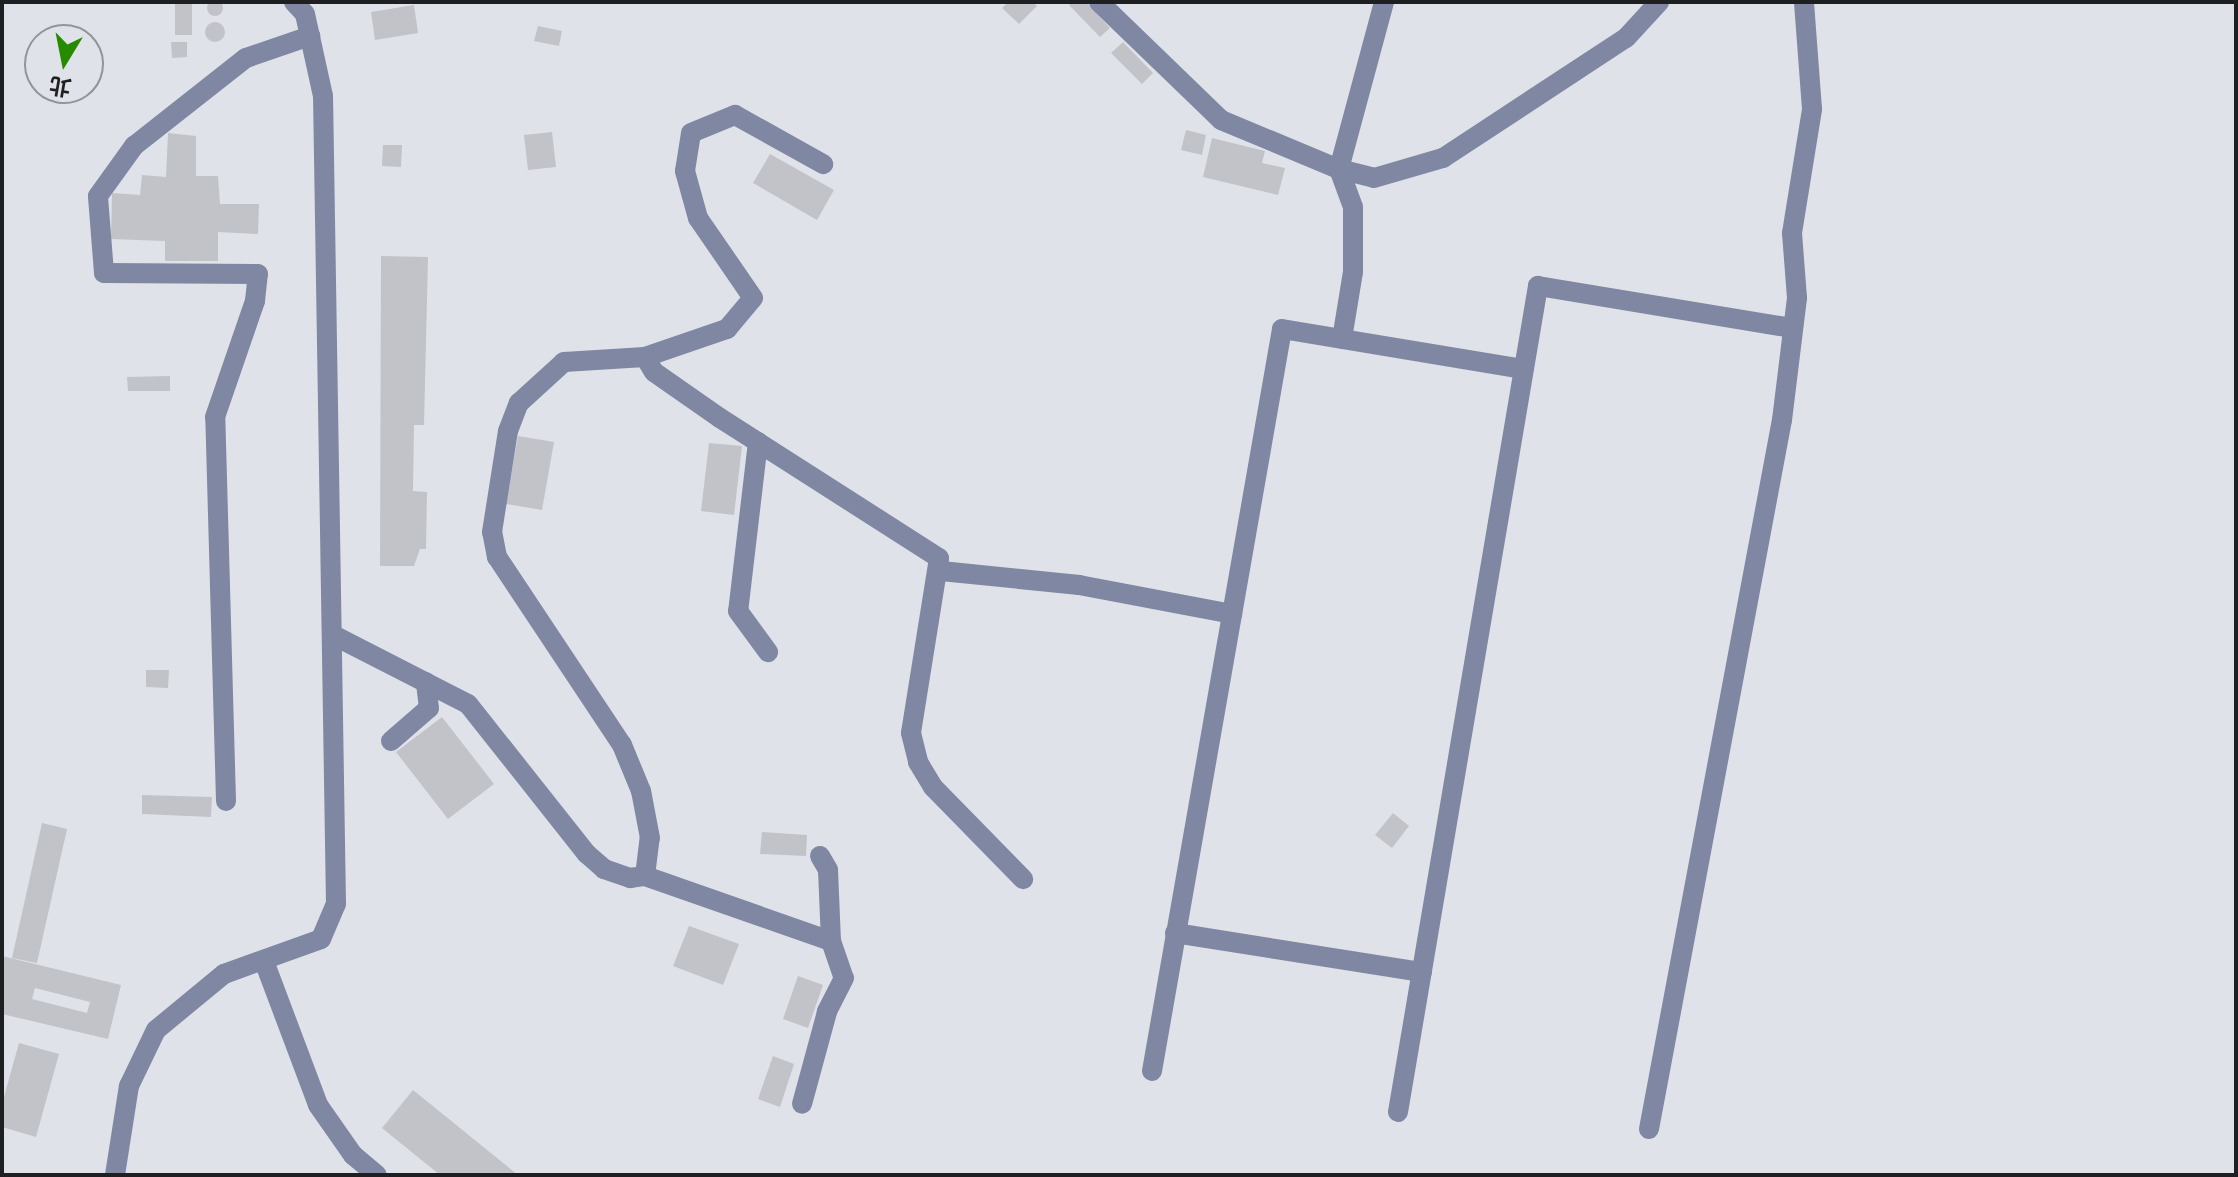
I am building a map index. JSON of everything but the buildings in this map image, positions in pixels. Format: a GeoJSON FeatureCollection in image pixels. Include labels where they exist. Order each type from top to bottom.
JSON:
{"type":"FeatureCollection","features":[{"type":"Feature","properties":{"kind":"lane"},"geometry":{"type":"LineString","coordinates":[[115,1175],[129,1086],[156,1030],[224,974],[321,939],[336,904],[335,636],[323,96],[305,14],[294,2]]}},
{"type":"Feature","properties":{"kind":"lane"},"geometry":{"type":"LineString","coordinates":[[1099,2],[1221,120],[1339,169],[1374,178],[1443,158],[1626,38],[1659,2]]}},
{"type":"Feature","properties":{"kind":"lane"},"geometry":{"type":"LineString","coordinates":[[1342,339],[1353,272],[1353,207],[1339,169],[1384,2]]}},
{"type":"Feature","properties":{"kind":"lane"},"geometry":{"type":"LineString","coordinates":[[1649,1129],[1782,420],[1797,298],[1792,233],[1812,109],[1804,2]]}},
{"type":"Feature","properties":{"kind":"lane"},"geometry":{"type":"LineString","coordinates":[[226,801],[215,417],[255,301],[258,274],[104,273],[98,196],[134,146],[246,58],[310,36]]}},
{"type":"Feature","properties":{"kind":"lane"},"geometry":{"type":"LineString","coordinates":[[645,876],[650,838],[641,791],[622,745],[509,581],[492,532],[508,431],[519,403],[564,362],[645,357],[727,329],[753,298],[698,218],[685,171],[691,133],[735,115],[823,164]]}},
{"type":"Feature","properties":{"kind":"lane"},"geometry":{"type":"LineString","coordinates":[[1398,1112],[1538,286],[1793,328]]}},
{"type":"Feature","properties":{"kind":"lane"},"geometry":{"type":"LineString","coordinates":[[1152,1071],[1282,329],[1524,369]]}},
{"type":"Feature","properties":{"kind":"lane"},"geometry":{"type":"LineString","coordinates":[[645,357],[654,372],[939,558],[941,571],[911,733],[918,762],[933,787],[1023,879]]}},
{"type":"Feature","properties":{"kind":"lane"},"geometry":{"type":"LineString","coordinates":[[758,442],[738,611],[768,652]]}},
{"type":"Feature","properties":{"kind":"lane"},"geometry":{"type":"LineString","coordinates":[[941,571],[1079,585],[1232,614]]}},
{"type":"Feature","properties":{"kind":"lane"},"geometry":{"type":"LineString","coordinates":[[335,636],[468,704],[587,854],[604,869],[630,878],[645,876],[831,941]]}},
{"type":"Feature","properties":{"kind":"lane"},"geometry":{"type":"LineString","coordinates":[[391,741],[429,708],[426,682]]}},
{"type":"Feature","properties":{"kind":"lane"},"geometry":{"type":"LineString","coordinates":[[802,1104],[827,1012],[844,978],[831,941],[828,870],[820,856]]}},
{"type":"Feature","properties":{"kind":"lane"},"geometry":{"type":"LineString","coordinates":[[1175,933],[1422,972]]}},
{"type":"Feature","properties":{"kind":"lane"},"geometry":{"type":"LineString","coordinates":[[264,961],[318,1105],[353,1155],[377,1175]]}}]}
